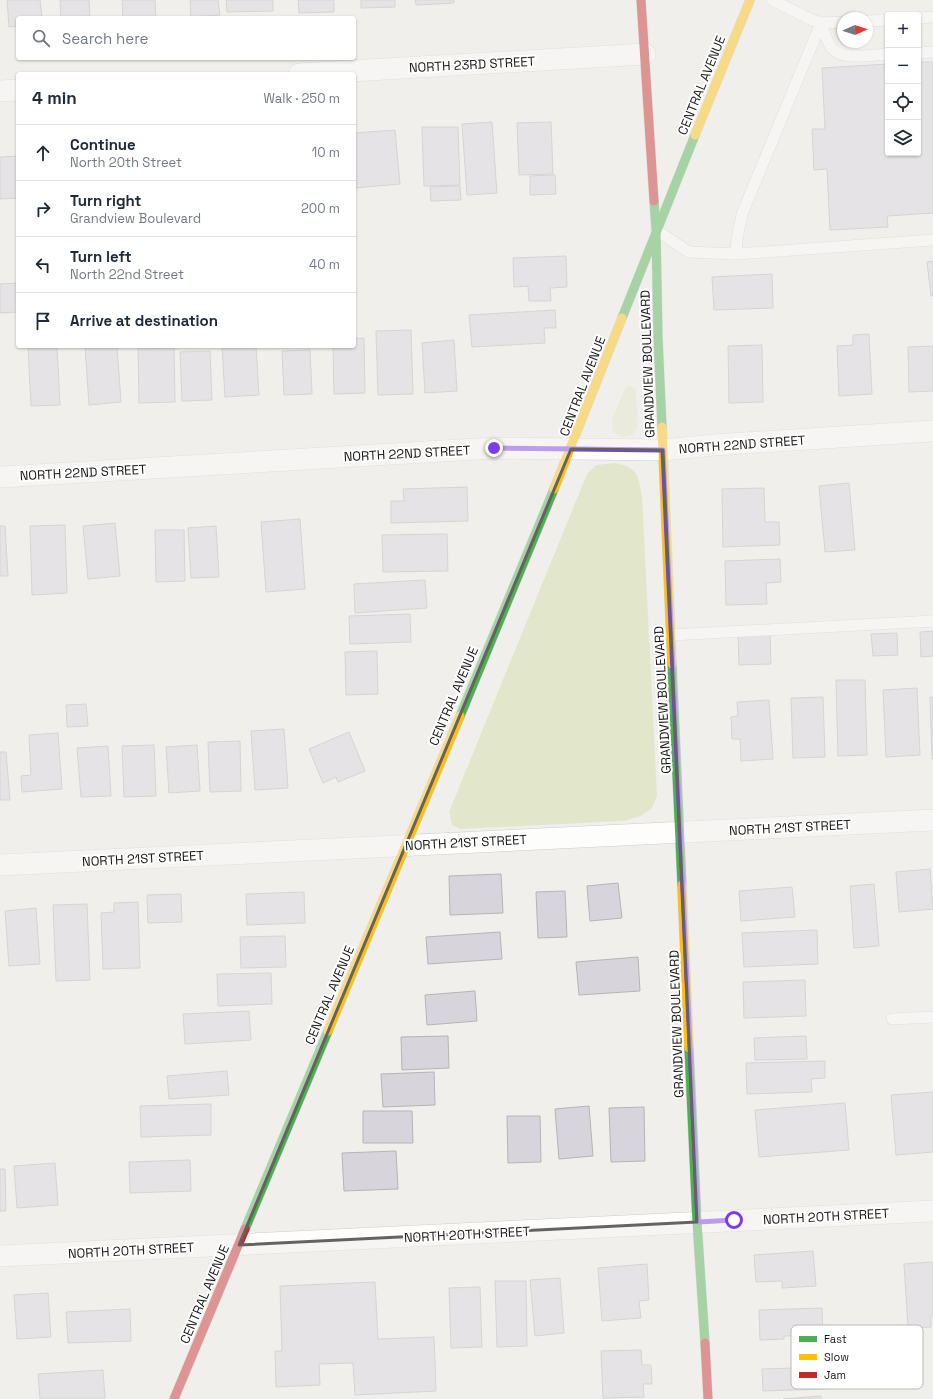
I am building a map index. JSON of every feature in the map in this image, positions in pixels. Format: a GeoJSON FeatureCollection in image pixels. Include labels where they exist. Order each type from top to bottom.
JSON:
{"type":"FeatureCollection","features":[{"type":"Feature","properties":{"kind":"main road","name":"GRANDVIEW BOULEVARD"},"geometry":{"type":"LineString","coordinates":[[641,0],[656,230],[658,338],[698,1222],[708,1399]]}},
{"type":"Feature","properties":{"kind":"main road","name":"CENTRAL AVENUE"},"geometry":{"type":"LineString","coordinates":[[174,1399],[571,449],[656,230],[750,0]]}},
{"type":"Feature","properties":{"kind":"street","name":"NORTH 23RD STREET"},"geometry":{"type":"LineString","coordinates":[[334,72],[645,54]]}},
{"type":"Feature","properties":{"kind":"street"},"geometry":{"type":"LineString","coordinates":[[0,91],[16,90]]}},
{"type":"Feature","properties":{"kind":"street","name":"NORTH 22ND STREET"},"geometry":{"type":"LineString","coordinates":[[0,477],[494,448],[663,450],[714,445],[933,431]]}},
{"type":"Feature","properties":{"kind":"street","name":"NORTH 21ST STREET"},"geometry":{"type":"LineString","coordinates":[[0,865],[933,820]]}},
{"type":"Feature","properties":{"kind":"street","name":"NORTH 20TH STREET"},"geometry":{"type":"LineString","coordinates":[[0,1256],[933,1211]]}},
{"type":"Feature","properties":{"kind":"lane"},"geometry":{"type":"LineString","coordinates":[[772,0],[821,23],[837,22]]}},
{"type":"Feature","properties":{"kind":"lane"},"geometry":{"type":"LineString","coordinates":[[921,18],[933,17]]}},
{"type":"Feature","properties":{"kind":"lane"},"geometry":{"type":"LineString","coordinates":[[873,21],[885,20]]}},
{"type":"Feature","properties":{"kind":"lane"},"geometry":{"type":"LineString","coordinates":[[736,254],[739,224],[742,214],[821,23]]}},
{"type":"Feature","properties":{"kind":"lane"},"geometry":{"type":"LineString","coordinates":[[821,23],[831,46],[836,53],[845,56],[885,54]]}},
{"type":"Feature","properties":{"kind":"lane"},"geometry":{"type":"LineString","coordinates":[[921,53],[933,52]]}},
{"type":"Feature","properties":{"kind":"lane"},"geometry":{"type":"LineString","coordinates":[[656,230],[689,252],[736,254],[933,240]]}},
{"type":"Feature","properties":{"kind":"lane"},"geometry":{"type":"LineString","coordinates":[[672,635],[933,621]]}},
{"type":"Feature","properties":{"kind":"lane"},"geometry":{"type":"LineString","coordinates":[[892,1019],[933,1017]]}},
{"type":"Feature","properties":{"kind":"highlighted area"},"geometry":{"type":"Polygon","coordinates":[[[571,449],[663,450],[697,1222],[239,1245],[571,449]]]}},
{"type":"Feature","properties":{"kind":"green space"},"geometry":{"type":"Polygon","coordinates":[[[628,385],[636,390],[638,426],[632,435],[622,437],[613,432],[612,420],[624,390],[628,385]]]}},
{"type":"Feature","properties":{"kind":"green space"},"geometry":{"type":"Polygon","coordinates":[[[615,463],[628,467],[636,473],[642,496],[657,796],[652,808],[641,816],[623,821],[460,829],[452,825],[449,812],[587,474],[596,465],[615,463]]]}},
{"type":"Feature","properties":{"kind":"building"},"geometry":{"type":"Polygon","coordinates":[[[7,0],[40,0],[42,16],[16,16],[16,26],[9,27],[7,0]]]}},
{"type":"Feature","properties":{"kind":"building"},"geometry":{"type":"Polygon","coordinates":[[[60,0],[89,0],[90,16],[61,16],[60,0]]]}},
{"type":"Feature","properties":{"kind":"building"},"geometry":{"type":"Polygon","coordinates":[[[122,0],[155,0],[156,16],[123,16],[122,0]]]}},
{"type":"Feature","properties":{"kind":"building"},"geometry":{"type":"Polygon","coordinates":[[[190,0],[218,0],[220,15],[191,16],[190,0]]]}},
{"type":"Feature","properties":{"kind":"building"},"geometry":{"type":"Polygon","coordinates":[[[226,0],[273,0],[273,11],[227,12],[226,0]]]}},
{"type":"Feature","properties":{"kind":"building"},"geometry":{"type":"Polygon","coordinates":[[[298,0],[334,0],[334,12],[299,13],[298,0]]]}},
{"type":"Feature","properties":{"kind":"building"},"geometry":{"type":"Polygon","coordinates":[[[361,0],[395,0],[395,7],[361,8],[361,0]]]}},
{"type":"Feature","properties":{"kind":"building"},"geometry":{"type":"Polygon","coordinates":[[[415,0],[454,0],[454,3],[416,5],[415,0]]]}},
{"type":"Feature","properties":{"kind":"building"},"geometry":{"type":"Polygon","coordinates":[[[921,62],[933,62],[933,213],[887,216],[888,227],[830,230],[827,169],[814,170],[812,129],[825,129],[822,68],[885,64],[885,156],[921,156],[921,62]]]}},
{"type":"Feature","properties":{"kind":"building"},"geometry":{"type":"Polygon","coordinates":[[[492,122],[497,193],[467,195],[462,124],[492,122]]]}},
{"type":"Feature","properties":{"kind":"building"},"geometry":{"type":"Polygon","coordinates":[[[551,122],[553,174],[519,175],[517,123],[551,122]]]}},
{"type":"Feature","properties":{"kind":"building"},"geometry":{"type":"Polygon","coordinates":[[[422,127],[458,127],[460,185],[424,186],[422,127]]]}},
{"type":"Feature","properties":{"kind":"building"},"geometry":{"type":"Polygon","coordinates":[[[395,130],[400,184],[356,188],[356,133],[395,130]]]}},
{"type":"Feature","properties":{"kind":"building"},"geometry":{"type":"Polygon","coordinates":[[[16,156],[16,198],[0,199],[0,157],[16,156]]]}},
{"type":"Feature","properties":{"kind":"building"},"geometry":{"type":"Polygon","coordinates":[[[555,175],[556,194],[530,195],[530,176],[555,175]]]}},
{"type":"Feature","properties":{"kind":"building"},"geometry":{"type":"Polygon","coordinates":[[[460,186],[461,200],[431,201],[430,187],[460,186]]]}},
{"type":"Feature","properties":{"kind":"building"},"geometry":{"type":"Polygon","coordinates":[[[566,256],[567,287],[550,288],[551,301],[529,301],[528,286],[514,287],[513,258],[566,256]]]}},
{"type":"Feature","properties":{"kind":"building"},"geometry":{"type":"Polygon","coordinates":[[[933,261],[933,296],[931,296],[927,262],[933,261]]]}},
{"type":"Feature","properties":{"kind":"building"},"geometry":{"type":"Polygon","coordinates":[[[772,274],[773,308],[714,310],[712,277],[772,274]]]}},
{"type":"Feature","properties":{"kind":"building"},"geometry":{"type":"Polygon","coordinates":[[[16,283],[16,312],[0,313],[0,284],[16,283]]]}},
{"type":"Feature","properties":{"kind":"building"},"geometry":{"type":"Polygon","coordinates":[[[555,310],[556,328],[544,328],[545,343],[472,347],[469,315],[555,310]]]}},
{"type":"Feature","properties":{"kind":"building"},"geometry":{"type":"Polygon","coordinates":[[[411,330],[413,394],[378,395],[376,331],[411,330]]]}},
{"type":"Feature","properties":{"kind":"building"},"geometry":{"type":"Polygon","coordinates":[[[869,334],[872,394],[839,396],[837,346],[853,345],[853,335],[869,334]]]}},
{"type":"Feature","properties":{"kind":"building"},"geometry":{"type":"Polygon","coordinates":[[[364,338],[365,393],[334,394],[333,348],[356,348],[356,339],[364,338]]]}},
{"type":"Feature","properties":{"kind":"building"},"geometry":{"type":"Polygon","coordinates":[[[454,340],[457,391],[425,393],[422,343],[454,340]]]}},
{"type":"Feature","properties":{"kind":"building"},"geometry":{"type":"Polygon","coordinates":[[[762,345],[763,402],[729,403],[728,346],[762,345]]]}},
{"type":"Feature","properties":{"kind":"building"},"geometry":{"type":"Polygon","coordinates":[[[933,346],[933,391],[909,392],[908,347],[933,346]]]}},
{"type":"Feature","properties":{"kind":"building"},"geometry":{"type":"Polygon","coordinates":[[[28,348],[57,348],[60,405],[31,406],[28,348]]]}},
{"type":"Feature","properties":{"kind":"building"},"geometry":{"type":"Polygon","coordinates":[[[85,348],[117,348],[121,402],[89,405],[85,348]]]}},
{"type":"Feature","properties":{"kind":"building"},"geometry":{"type":"Polygon","coordinates":[[[138,348],[174,348],[175,402],[139,403],[138,348]]]}},
{"type":"Feature","properties":{"kind":"building"},"geometry":{"type":"Polygon","coordinates":[[[222,348],[256,348],[259,395],[225,397],[222,348]]]}},
{"type":"Feature","properties":{"kind":"building"},"geometry":{"type":"Polygon","coordinates":[[[310,350],[312,394],[284,395],[282,351],[310,350]]]}},
{"type":"Feature","properties":{"kind":"building"},"geometry":{"type":"Polygon","coordinates":[[[210,351],[212,400],[182,401],[180,352],[210,351]]]}},
{"type":"Feature","properties":{"kind":"building"},"geometry":{"type":"Polygon","coordinates":[[[849,483],[855,550],[825,552],[819,486],[849,483]]]}},
{"type":"Feature","properties":{"kind":"building"},"geometry":{"type":"Polygon","coordinates":[[[467,487],[468,521],[391,523],[391,501],[404,501],[403,489],[467,487]]]}},
{"type":"Feature","properties":{"kind":"building"},"geometry":{"type":"Polygon","coordinates":[[[764,488],[765,522],[779,522],[780,545],[723,547],[722,489],[764,488]]]}},
{"type":"Feature","properties":{"kind":"building"},"geometry":{"type":"Polygon","coordinates":[[[300,519],[305,589],[266,592],[261,522],[300,519]]]}},
{"type":"Feature","properties":{"kind":"building"},"geometry":{"type":"Polygon","coordinates":[[[115,523],[120,576],[88,579],[83,526],[115,523]]]}},
{"type":"Feature","properties":{"kind":"building"},"geometry":{"type":"Polygon","coordinates":[[[65,525],[67,593],[32,595],[30,526],[65,525]]]}},
{"type":"Feature","properties":{"kind":"building"},"geometry":{"type":"Polygon","coordinates":[[[0,526],[5,526],[8,576],[0,576],[0,526]]]}},
{"type":"Feature","properties":{"kind":"building"},"geometry":{"type":"Polygon","coordinates":[[[216,526],[219,577],[191,578],[188,528],[216,526]]]}},
{"type":"Feature","properties":{"kind":"building"},"geometry":{"type":"Polygon","coordinates":[[[155,530],[184,530],[185,581],[156,582],[155,530]]]}},
{"type":"Feature","properties":{"kind":"building"},"geometry":{"type":"Polygon","coordinates":[[[447,534],[448,571],[383,572],[382,535],[447,534]]]}},
{"type":"Feature","properties":{"kind":"building"},"geometry":{"type":"Polygon","coordinates":[[[780,559],[781,582],[766,583],[767,604],[726,605],[725,561],[780,559]]]}},
{"type":"Feature","properties":{"kind":"building"},"geometry":{"type":"Polygon","coordinates":[[[425,580],[427,608],[355,613],[354,584],[425,580]]]}},
{"type":"Feature","properties":{"kind":"building"},"geometry":{"type":"Polygon","coordinates":[[[410,614],[411,642],[350,644],[349,616],[410,614]]]}},
{"type":"Feature","properties":{"kind":"building"},"geometry":{"type":"Polygon","coordinates":[[[933,631],[933,656],[921,657],[920,632],[933,631]]]}},
{"type":"Feature","properties":{"kind":"building"},"geometry":{"type":"Polygon","coordinates":[[[897,633],[898,655],[873,656],[871,634],[897,633]]]}},
{"type":"Feature","properties":{"kind":"building"},"geometry":{"type":"Polygon","coordinates":[[[770,635],[771,664],[739,665],[738,636],[770,635]]]}},
{"type":"Feature","properties":{"kind":"building"},"geometry":{"type":"Polygon","coordinates":[[[377,651],[378,694],[346,695],[345,652],[377,651]]]}},
{"type":"Feature","properties":{"kind":"building"},"geometry":{"type":"Polygon","coordinates":[[[836,680],[865,680],[867,755],[838,756],[836,680]]]}},
{"type":"Feature","properties":{"kind":"building"},"geometry":{"type":"Polygon","coordinates":[[[917,688],[920,755],[886,757],[883,690],[917,688]]]}},
{"type":"Feature","properties":{"kind":"building"},"geometry":{"type":"Polygon","coordinates":[[[823,697],[825,757],[793,758],[791,698],[823,697]]]}},
{"type":"Feature","properties":{"kind":"building"},"geometry":{"type":"Polygon","coordinates":[[[930,697],[933,697],[933,759],[932,759],[930,697]]]}},
{"type":"Feature","properties":{"kind":"building"},"geometry":{"type":"Polygon","coordinates":[[[769,700],[773,759],[741,761],[740,739],[732,739],[731,717],[738,716],[737,702],[769,700]]]}},
{"type":"Feature","properties":{"kind":"building"},"geometry":{"type":"Polygon","coordinates":[[[86,704],[88,726],[67,727],[66,705],[86,704]]]}},
{"type":"Feature","properties":{"kind":"building"},"geometry":{"type":"Polygon","coordinates":[[[284,729],[288,788],[255,790],[251,731],[284,729]]]}},
{"type":"Feature","properties":{"kind":"building"},"geometry":{"type":"Polygon","coordinates":[[[349,732],[365,771],[338,782],[336,777],[323,783],[309,749],[349,732]]]}},
{"type":"Feature","properties":{"kind":"building"},"geometry":{"type":"Polygon","coordinates":[[[58,733],[62,789],[22,792],[21,776],[31,775],[29,735],[58,733]]]}},
{"type":"Feature","properties":{"kind":"building"},"geometry":{"type":"Polygon","coordinates":[[[240,741],[241,791],[210,792],[208,742],[240,741]]]}},
{"type":"Feature","properties":{"kind":"building"},"geometry":{"type":"Polygon","coordinates":[[[154,745],[156,796],[124,797],[122,746],[154,745]]]}},
{"type":"Feature","properties":{"kind":"building"},"geometry":{"type":"Polygon","coordinates":[[[197,745],[200,791],[169,793],[166,747],[197,745]]]}},
{"type":"Feature","properties":{"kind":"building"},"geometry":{"type":"Polygon","coordinates":[[[108,746],[111,796],[81,797],[77,748],[108,746]]]}},
{"type":"Feature","properties":{"kind":"building"},"geometry":{"type":"Polygon","coordinates":[[[0,752],[6,752],[10,800],[0,800],[0,752]]]}},
{"type":"Feature","properties":{"kind":"building"},"geometry":{"type":"Polygon","coordinates":[[[930,869],[933,909],[899,912],[896,872],[930,869]]]}},
{"type":"Feature","properties":{"kind":"building"},"geometry":{"type":"Polygon","coordinates":[[[501,874],[503,913],[450,915],[449,876],[501,874]]]}},
{"type":"Feature","properties":{"kind":"building"},"geometry":{"type":"Polygon","coordinates":[[[618,883],[622,918],[590,921],[587,886],[618,883]]]}},
{"type":"Feature","properties":{"kind":"building"},"geometry":{"type":"Polygon","coordinates":[[[874,884],[879,946],[854,948],[850,886],[874,884]]]}},
{"type":"Feature","properties":{"kind":"building"},"geometry":{"type":"Polygon","coordinates":[[[792,887],[795,917],[741,921],[739,891],[792,887]]]}},
{"type":"Feature","properties":{"kind":"building"},"geometry":{"type":"Polygon","coordinates":[[[565,891],[567,937],[538,938],[536,892],[565,891]]]}},
{"type":"Feature","properties":{"kind":"building"},"geometry":{"type":"Polygon","coordinates":[[[304,892],[305,923],[247,925],[246,894],[304,892]]]}},
{"type":"Feature","properties":{"kind":"building"},"geometry":{"type":"Polygon","coordinates":[[[181,894],[182,922],[148,923],[147,895],[181,894]]]}},
{"type":"Feature","properties":{"kind":"building"},"geometry":{"type":"Polygon","coordinates":[[[138,902],[140,968],[103,969],[101,913],[114,912],[114,903],[138,902]]]}},
{"type":"Feature","properties":{"kind":"building"},"geometry":{"type":"Polygon","coordinates":[[[87,904],[90,980],[56,981],[53,905],[87,904]]]}},
{"type":"Feature","properties":{"kind":"building"},"geometry":{"type":"Polygon","coordinates":[[[36,908],[40,964],[9,966],[5,911],[36,908]]]}},
{"type":"Feature","properties":{"kind":"building"},"geometry":{"type":"Polygon","coordinates":[[[817,930],[818,964],[744,967],[742,933],[817,930]]]}},
{"type":"Feature","properties":{"kind":"building"},"geometry":{"type":"Polygon","coordinates":[[[500,932],[502,959],[428,964],[426,937],[500,932]]]}},
{"type":"Feature","properties":{"kind":"building"},"geometry":{"type":"Polygon","coordinates":[[[285,936],[286,967],[241,968],[240,937],[285,936]]]}},
{"type":"Feature","properties":{"kind":"building"},"geometry":{"type":"Polygon","coordinates":[[[638,957],[640,991],[579,995],[576,962],[638,957]]]}},
{"type":"Feature","properties":{"kind":"building"},"geometry":{"type":"Polygon","coordinates":[[[271,973],[272,1004],[218,1006],[217,974],[271,973]]]}},
{"type":"Feature","properties":{"kind":"building"},"geometry":{"type":"Polygon","coordinates":[[[805,980],[806,1016],[744,1018],[743,982],[805,980]]]}},
{"type":"Feature","properties":{"kind":"building"},"geometry":{"type":"Polygon","coordinates":[[[475,991],[477,1021],[427,1025],[425,995],[475,991]]]}},
{"type":"Feature","properties":{"kind":"building"},"geometry":{"type":"Polygon","coordinates":[[[249,1011],[251,1040],[185,1044],[183,1014],[249,1011]]]}},
{"type":"Feature","properties":{"kind":"building"},"geometry":{"type":"Polygon","coordinates":[[[448,1036],[449,1068],[402,1070],[401,1037],[448,1036]]]}},
{"type":"Feature","properties":{"kind":"building"},"geometry":{"type":"Polygon","coordinates":[[[806,1036],[807,1059],[755,1060],[754,1038],[806,1036]]]}},
{"type":"Feature","properties":{"kind":"building"},"geometry":{"type":"Polygon","coordinates":[[[825,1061],[825,1078],[811,1079],[812,1092],[747,1094],[746,1063],[825,1061]]]}},
{"type":"Feature","properties":{"kind":"building"},"geometry":{"type":"Polygon","coordinates":[[[227,1071],[229,1095],[169,1099],[167,1076],[227,1071]]]}},
{"type":"Feature","properties":{"kind":"building"},"geometry":{"type":"Polygon","coordinates":[[[434,1072],[435,1105],[383,1107],[381,1074],[434,1072]]]}},
{"type":"Feature","properties":{"kind":"building"},"geometry":{"type":"Polygon","coordinates":[[[933,1092],[933,1152],[896,1155],[891,1095],[933,1092]]]}},
{"type":"Feature","properties":{"kind":"building"},"geometry":{"type":"Polygon","coordinates":[[[845,1103],[849,1150],[759,1157],[755,1110],[845,1103]]]}},
{"type":"Feature","properties":{"kind":"building"},"geometry":{"type":"Polygon","coordinates":[[[211,1104],[211,1135],[141,1137],[140,1106],[211,1104]]]}},
{"type":"Feature","properties":{"kind":"building"},"geometry":{"type":"Polygon","coordinates":[[[589,1106],[593,1156],[559,1159],[555,1109],[589,1106]]]}},
{"type":"Feature","properties":{"kind":"building"},"geometry":{"type":"Polygon","coordinates":[[[644,1107],[645,1161],[611,1162],[609,1108],[644,1107]]]}},
{"type":"Feature","properties":{"kind":"building"},"geometry":{"type":"Polygon","coordinates":[[[363,1111],[412,1111],[413,1143],[363,1143],[363,1111]]]}},
{"type":"Feature","properties":{"kind":"building"},"geometry":{"type":"Polygon","coordinates":[[[507,1116],[540,1116],[541,1162],[508,1163],[507,1116]]]}},
{"type":"Feature","properties":{"kind":"building"},"geometry":{"type":"Polygon","coordinates":[[[396,1151],[398,1189],[344,1191],[342,1153],[396,1151]]]}},
{"type":"Feature","properties":{"kind":"building"},"geometry":{"type":"Polygon","coordinates":[[[190,1160],[191,1191],[130,1193],[129,1162],[190,1160]]]}},
{"type":"Feature","properties":{"kind":"building"},"geometry":{"type":"Polygon","coordinates":[[[55,1163],[58,1205],[17,1208],[14,1166],[55,1163]]]}},
{"type":"Feature","properties":{"kind":"building"},"geometry":{"type":"Polygon","coordinates":[[[0,1169],[5,1169],[6,1211],[0,1211],[0,1169]]]}},
{"type":"Feature","properties":{"kind":"building"},"geometry":{"type":"Polygon","coordinates":[[[813,1251],[816,1286],[782,1288],[782,1281],[756,1282],[754,1255],[813,1251]]]}},
{"type":"Feature","properties":{"kind":"building"},"geometry":{"type":"Polygon","coordinates":[[[933,1262],[933,1316],[931,1316],[931,1327],[923,1327],[923,1325],[908,1325],[904,1264],[933,1262]]]}},
{"type":"Feature","properties":{"kind":"building"},"geometry":{"type":"Polygon","coordinates":[[[647,1264],[649,1300],[639,1301],[641,1318],[602,1321],[598,1268],[647,1264]]]}},
{"type":"Feature","properties":{"kind":"building"},"geometry":{"type":"Polygon","coordinates":[[[560,1278],[564,1333],[535,1336],[530,1280],[560,1278]]]}},
{"type":"Feature","properties":{"kind":"building"},"geometry":{"type":"Polygon","coordinates":[[[495,1281],[526,1281],[527,1346],[497,1347],[495,1281]]]}},
{"type":"Feature","properties":{"kind":"building"},"geometry":{"type":"Polygon","coordinates":[[[375,1282],[378,1339],[434,1337],[436,1391],[355,1395],[353,1363],[319,1364],[320,1385],[276,1387],[275,1351],[282,1351],[280,1286],[375,1282]]]}},
{"type":"Feature","properties":{"kind":"building"},"geometry":{"type":"Polygon","coordinates":[[[480,1287],[482,1347],[451,1348],[449,1288],[480,1287]]]}},
{"type":"Feature","properties":{"kind":"building"},"geometry":{"type":"Polygon","coordinates":[[[48,1293],[51,1337],[17,1339],[14,1295],[48,1293]]]}},
{"type":"Feature","properties":{"kind":"building"},"geometry":{"type":"Polygon","coordinates":[[[822,1308],[823,1325],[791,1325],[791,1336],[784,1336],[784,1339],[760,1340],[759,1310],[822,1308]]]}},
{"type":"Feature","properties":{"kind":"building"},"geometry":{"type":"Polygon","coordinates":[[[130,1309],[131,1341],[68,1343],[66,1312],[130,1309]]]}},
{"type":"Feature","properties":{"kind":"building"},"geometry":{"type":"Polygon","coordinates":[[[641,1350],[642,1365],[651,1365],[652,1384],[643,1384],[644,1397],[603,1398],[601,1351],[641,1350]]]}},
{"type":"Feature","properties":{"kind":"building"},"geometry":{"type":"Polygon","coordinates":[[[791,1368],[791,1389],[825,1389],[763,1391],[762,1369],[791,1368]]]}},
{"type":"Feature","properties":{"kind":"building"},"geometry":{"type":"Polygon","coordinates":[[[103,1370],[105,1399],[40,1399],[38,1374],[103,1370]]]}},
{"type":"Feature","properties":{"kind":"building"},"geometry":{"type":"Polygon","coordinates":[[[821,1396],[821,1399],[783,1399],[821,1396]]]}},
{"type":"Feature","properties":{"kind":"traffic: fast"},"geometry":{"type":"LineString","coordinates":[[622,318],[695,135]]}},
{"type":"Feature","properties":{"kind":"traffic: fast"},"geometry":{"type":"LineString","coordinates":[[654,201],[662,427]]}},
{"type":"Feature","properties":{"kind":"traffic: fast"},"geometry":{"type":"LineString","coordinates":[[460,716],[554,489]]}},
{"type":"Feature","properties":{"kind":"traffic: fast"},"geometry":{"type":"LineString","coordinates":[[672,664],[682,885]]}},
{"type":"Feature","properties":{"kind":"traffic: fast"},"geometry":{"type":"LineString","coordinates":[[245,1229],[328,1031]]}},
{"type":"Feature","properties":{"kind":"traffic: fast"},"geometry":{"type":"LineString","coordinates":[[689,1048],[697,1222],[705,1343]]}},
{"type":"Feature","properties":{"kind":"traffic: slow"},"geometry":{"type":"LineString","coordinates":[[695,135],[750,0]]}},
{"type":"Feature","properties":{"kind":"traffic: slow"},"geometry":{"type":"LineString","coordinates":[[554,489],[622,318]]}},
{"type":"Feature","properties":{"kind":"traffic: slow"},"geometry":{"type":"LineString","coordinates":[[662,427],[672,664]]}},
{"type":"Feature","properties":{"kind":"traffic: slow"},"geometry":{"type":"LineString","coordinates":[[328,1031],[460,716]]}},
{"type":"Feature","properties":{"kind":"traffic: slow"},"geometry":{"type":"LineString","coordinates":[[682,885],[689,1048]]}},
{"type":"Feature","properties":{"kind":"traffic: jam"},"geometry":{"type":"LineString","coordinates":[[641,0],[654,201]]}},
{"type":"Feature","properties":{"kind":"traffic: jam"},"geometry":{"type":"LineString","coordinates":[[174,1399],[245,1229]]}},
{"type":"Feature","properties":{"kind":"traffic: jam"},"geometry":{"type":"LineString","coordinates":[[705,1343],[708,1399]]}},
{"type":"Feature","properties":{"kind":"route"},"geometry":{"type":"LineString","coordinates":[[494,448],[663,450],[698,1222],[734,1220]]}}]}
